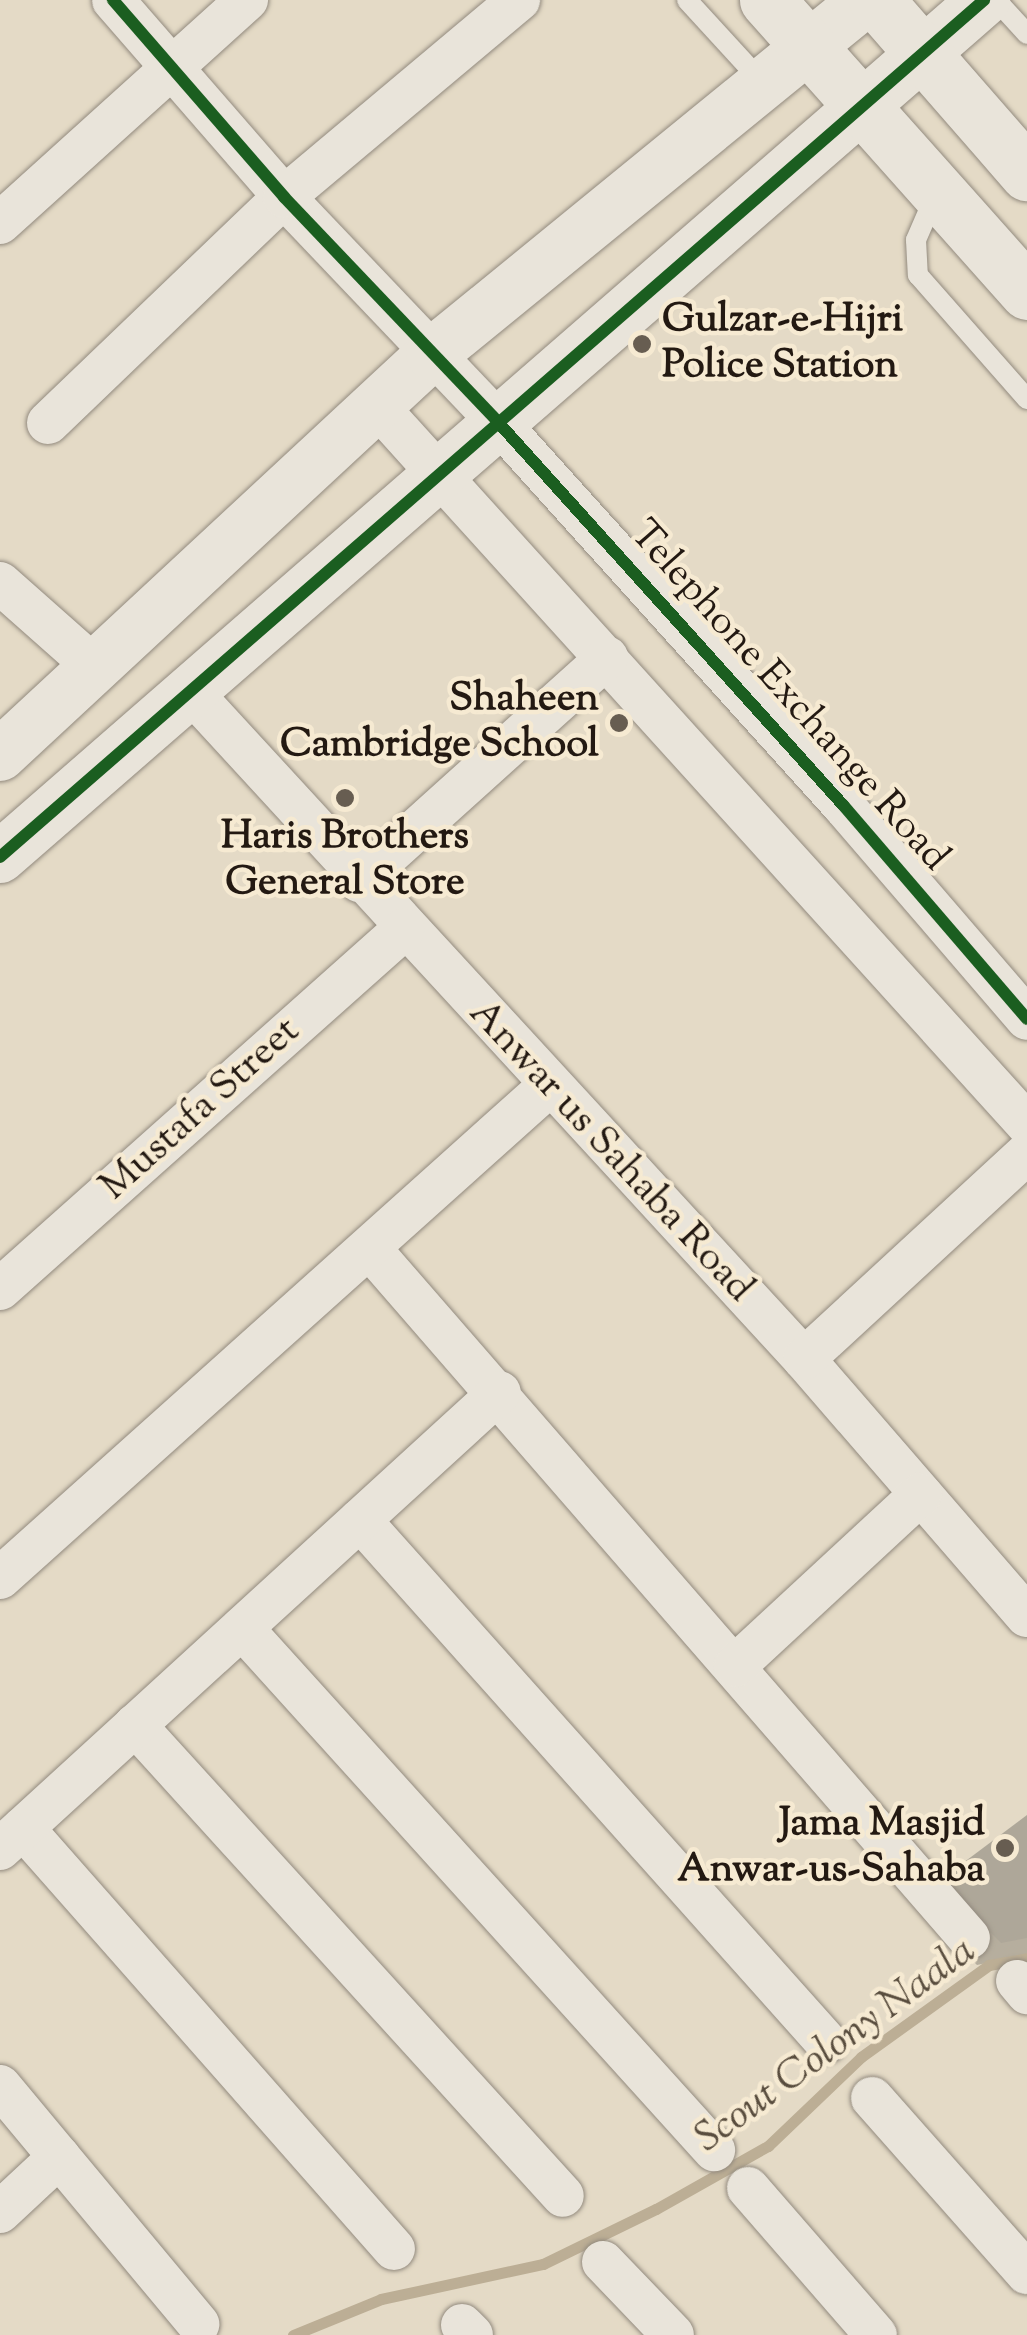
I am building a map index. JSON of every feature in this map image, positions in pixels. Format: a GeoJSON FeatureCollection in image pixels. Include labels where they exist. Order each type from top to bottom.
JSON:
{"type":"FeatureCollection","features":[{"type":"Feature","properties":{"kind":"main road"},"geometry":{"type":"LineString","coordinates":[[767,0],[1027,292]]}},
{"type":"Feature","properties":{"kind":"main road"},"geometry":{"type":"LineString","coordinates":[[876,0],[1027,173]]}},
{"type":"Feature","properties":{"kind":"street","name":"Telephone Exchange Road"},"geometry":{"type":"LineString","coordinates":[[113,0],[284,197],[497,421],[1027,1018]]}},
{"type":"Feature","properties":{"kind":"street"},"geometry":{"type":"LineString","coordinates":[[0,223],[247,0]]}},
{"type":"Feature","properties":{"kind":"street"},"geometry":{"type":"LineString","coordinates":[[48,424],[284,197],[519,0]]}},
{"type":"Feature","properties":{"kind":"street"},"geometry":{"type":"LineString","coordinates":[[0,756],[432,354],[866,0]]}},
{"type":"Feature","properties":{"kind":"street"},"geometry":{"type":"LineString","coordinates":[[0,857],[984,0]]}},
{"type":"Feature","properties":{"kind":"street"},"geometry":{"type":"LineString","coordinates":[[377,406],[440,471],[1027,1124]]}},
{"type":"Feature","properties":{"kind":"street"},"geometry":{"type":"LineString","coordinates":[[0,583],[96,667]]}},
{"type":"Feature","properties":{"kind":"street"},"geometry":{"type":"LineString","coordinates":[[359,881],[607,658]]}},
{"type":"Feature","properties":{"kind":"street","name":"Anwar us Sahaba Road"},"geometry":{"type":"LineString","coordinates":[[190,691],[403,930],[804,1359],[1027,1616]]}},
{"type":"Feature","properties":{"kind":"street","name":"Mustafa Street"},"geometry":{"type":"LineString","coordinates":[[0,1289],[403,930]]}},
{"type":"Feature","properties":{"kind":"street"},"geometry":{"type":"LineString","coordinates":[[0,1578],[372,1251],[548,1086]]}},
{"type":"Feature","properties":{"kind":"street"},"geometry":{"type":"LineString","coordinates":[[804,1359],[1027,1153]]}},
{"type":"Feature","properties":{"kind":"street"},"geometry":{"type":"LineString","coordinates":[[372,1251],[500,1392],[968,1938]]}},
{"type":"Feature","properties":{"kind":"street"},"geometry":{"type":"LineString","coordinates":[[394,2249],[12,1838],[500,1392]]}},
{"type":"Feature","properties":{"kind":"street"},"geometry":{"type":"LineString","coordinates":[[735,1666],[921,1494]]}},
{"type":"Feature","properties":{"kind":"street"},"geometry":{"type":"LineString","coordinates":[[360,1520],[826,2042]]}},
{"type":"Feature","properties":{"kind":"street"},"geometry":{"type":"LineString","coordinates":[[242,1628],[714,2150]]}},
{"type":"Feature","properties":{"kind":"street"},"geometry":{"type":"LineString","coordinates":[[135,1726],[562,2196]]}},
{"type":"Feature","properties":{"kind":"street"},"geometry":{"type":"LineString","coordinates":[[0,2086],[198,2324]]}},
{"type":"Feature","properties":{"kind":"street"},"geometry":{"type":"LineString","coordinates":[[872,2098],[1027,2273]]}},
{"type":"Feature","properties":{"kind":"street"},"geometry":{"type":"LineString","coordinates":[[0,2212],[59,2157]]}},
{"type":"Feature","properties":{"kind":"street"},"geometry":{"type":"LineString","coordinates":[[748,2188],[876,2335]]}},
{"type":"Feature","properties":{"kind":"street"},"geometry":{"type":"LineString","coordinates":[[603,2262],[673,2335]]}},
{"type":"Feature","properties":{"kind":"lane"},"geometry":{"type":"LineString","coordinates":[[687,0],[764,85]]}},
{"type":"Feature","properties":{"kind":"lane"},"geometry":{"type":"LineString","coordinates":[[996,0],[1027,34]]}},
{"type":"Feature","properties":{"kind":"lane"},"geometry":{"type":"LineString","coordinates":[[937,190],[916,240],[918,275],[1027,399]]}},
{"type":"Feature","properties":{"kind":"building","name":"Jama Masjid Anwar-us-Sahaba"},"geometry":{"type":"Polygon","coordinates":[[[1027,1815],[1027,1938],[1001,1943],[939,1881],[1027,1815]]]}},
{"type":"Feature","properties":{"kind":"waterway","name":"Scout Colony Naala"},"geometry":{"type":"LineString","coordinates":[[293,2335],[381,2299],[543,2264],[656,2209],[768,2146],[861,2057],[989,1965],[1027,1958]]}},
{"type":"Feature","properties":{"kind":"cycle path"},"geometry":{"type":"LineString","coordinates":[[113,0],[284,197],[497,421],[843,805],[1027,1019]]}},
{"type":"Feature","properties":{"kind":"cycle path"},"geometry":{"type":"LineString","coordinates":[[0,857],[984,0]]}},
{"type":"Feature","properties":{"kind":"place","name":"Gulzar-e-Hijri Police Station"},"geometry":{"type":"Point","coordinates":[642,344]}},
{"type":"Feature","properties":{"kind":"place","name":"Shaheen Cambridge School"},"geometry":{"type":"Point","coordinates":[619,723]}},
{"type":"Feature","properties":{"kind":"place","name":"Haris Brothers General Store"},"geometry":{"type":"Point","coordinates":[345,798]}},
{"type":"Feature","properties":{"kind":"place","name":"Jama Masjid Anwar-us-Sahaba"},"geometry":{"type":"Point","coordinates":[1005,1848]}}]}
